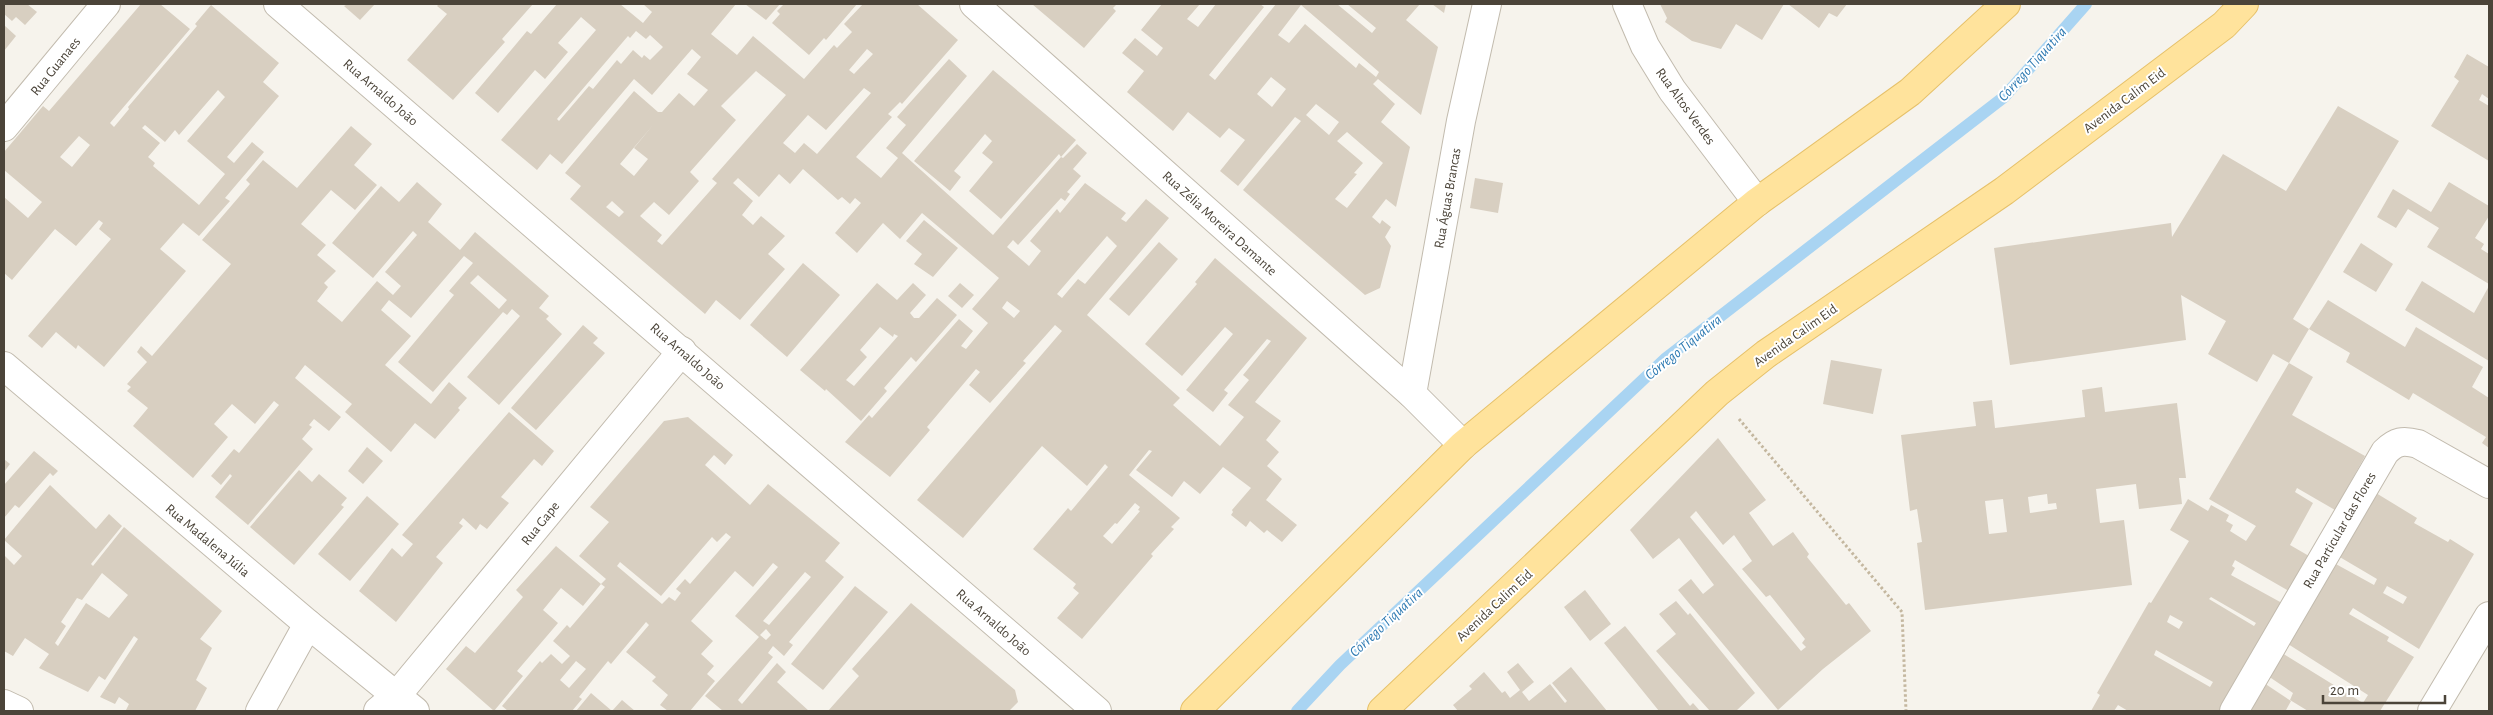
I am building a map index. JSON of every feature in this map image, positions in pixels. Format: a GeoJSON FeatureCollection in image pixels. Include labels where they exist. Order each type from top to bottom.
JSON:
{"type":"FeatureCollection","features":[{"type":"Feature","properties":{"kind":"main road"},"geometry":{"type":"LineString","coordinates":[[1195,711],[1463,445],[1756,202],[1910,92],[2006,4]]}},
{"type":"Feature","properties":{"kind":"main road","name":"Avenida Calim Eid"},"geometry":{"type":"LineString","coordinates":[[1382,711],[1717,394],[1766,354],[2004,191],[2224,25],[2244,4]]}},
{"type":"Feature","properties":{"kind":"street","name":"Rua Guanaes"},"geometry":{"type":"LineString","coordinates":[[4,127],[106,4]]}},
{"type":"Feature","properties":{"kind":"street","name":"Rua Arnaldo João"},"geometry":{"type":"LineString","coordinates":[[278,4],[1097,711]]}},
{"type":"Feature","properties":{"kind":"street","name":"Rua Zélia Moreira Damante"},"geometry":{"type":"LineString","coordinates":[[974,4],[1412,394],[1463,445]]}},
{"type":"Feature","properties":{"kind":"street","name":"Rua Águas Brancas"},"geometry":{"type":"LineString","coordinates":[[1412,394],[1461,121],[1488,4]]}},
{"type":"Feature","properties":{"kind":"street","name":"Rua Altos Verdes"},"geometry":{"type":"LineString","coordinates":[[1627,4],[1645,46],[1672,90],[1756,202]]}},
{"type":"Feature","properties":{"kind":"street","name":"Rua Gape"},"geometry":{"type":"LineString","coordinates":[[397,706],[682,351]]}},
{"type":"Feature","properties":{"kind":"street","name":"Rua Madalena Júlia"},"geometry":{"type":"LineString","coordinates":[[4,366],[308,624],[397,706]]}},
{"type":"Feature","properties":{"kind":"street","name":"Rua Particular das Flores"},"geometry":{"type":"LineString","coordinates":[[2234,711],[2385,452],[2395,442],[2407,441],[2418,444],[2489,484]]}},
{"type":"Feature","properties":{"kind":"street"},"geometry":{"type":"LineString","coordinates":[[2432,711],[2489,616]]}},
{"type":"Feature","properties":{"kind":"street"},"geometry":{"type":"LineString","coordinates":[[260,711],[308,624]]}},
{"type":"Feature","properties":{"kind":"street"},"geometry":{"type":"LineString","coordinates":[[4,704],[19,711]]}},
{"type":"Feature","properties":{"kind":"path"},"geometry":{"type":"LineString","coordinates":[[1717,394],[1902,612],[1906,711]]}},
{"type":"Feature","properties":{"kind":"building"},"geometry":{"type":"Polygon","coordinates":[[[4,4],[27,4],[37,12],[25,25],[16,17],[12,21],[4,14],[4,4]]]}},
{"type":"Feature","properties":{"kind":"building"},"geometry":{"type":"Polygon","coordinates":[[[141,4],[160,4],[190,29],[110,123],[114,127],[129,109],[128,107],[197,26],[195,24],[211,5],[279,63],[263,82],[279,96],[227,157],[234,163],[252,142],[264,152],[225,198],[230,201],[199,236],[183,223],[160,249],[186,271],[104,367],[78,345],[76,349],[56,332],[42,348],[28,336],[111,239],[99,229],[103,223],[99,220],[76,246],[55,229],[12,280],[4,273],[4,197],[28,218],[42,202],[4,170],[4,152],[43,106],[49,111],[141,4]],[[218,90],[179,135],[175,130],[165,142],[145,125],[142,128],[160,143],[148,157],[155,163],[153,166],[199,205],[225,174],[187,141],[225,97],[218,90]],[[79,136],[60,157],[72,167],[90,145],[79,136]]]}},
{"type":"Feature","properties":{"kind":"building"},"geometry":{"type":"Polygon","coordinates":[[[348,4],[375,4],[360,20],[344,6],[348,4]]]}},
{"type":"Feature","properties":{"kind":"building"},"geometry":{"type":"Polygon","coordinates":[[[439,4],[533,4],[502,39],[505,42],[453,100],[407,60],[447,14],[437,6],[439,4]]]}},
{"type":"Feature","properties":{"kind":"building"},"geometry":{"type":"Polygon","coordinates":[[[557,4],[620,4],[643,23],[652,12],[643,4],[736,4],[711,34],[737,55],[753,36],[804,79],[834,45],[837,48],[852,32],[844,24],[863,4],[917,4],[958,40],[902,104],[900,102],[888,114],[892,117],[856,157],[881,178],[898,158],[886,148],[906,125],[897,117],[949,59],[967,76],[902,153],[993,235],[1061,157],[1063,158],[1077,144],[1087,153],[1073,169],[1081,176],[1067,192],[1070,194],[1065,201],[1061,198],[1018,245],[1013,240],[1007,247],[1029,266],[1041,251],[1030,241],[1057,209],[1060,213],[1085,183],[1126,213],[1121,219],[1126,222],[1146,199],[1169,218],[1087,315],[1180,398],[1173,405],[1220,446],[1244,417],[1228,405],[1249,380],[1243,375],[1271,341],[1267,339],[1224,390],[1228,393],[1213,412],[1186,390],[1233,334],[1225,327],[1182,376],[1145,344],[1197,284],[1195,282],[1215,258],[1307,338],[1255,402],[1281,421],[1266,440],[1279,452],[1267,466],[1282,479],[1266,500],[1297,525],[1282,542],[1267,530],[1264,533],[1250,521],[1246,527],[1231,515],[1232,510],[1251,488],[1223,467],[1200,494],[1184,481],[1172,497],[1136,470],[1152,451],[1149,450],[1129,475],[1180,518],[1171,527],[1174,529],[1151,554],[1153,556],[1082,639],[1057,618],[1079,593],[1073,588],[1076,584],[1033,549],[1068,508],[1071,511],[1108,467],[1105,464],[1087,486],[1042,446],[963,538],[917,500],[1062,331],[1055,325],[1023,361],[1026,363],[990,403],[969,385],[980,372],[976,369],[927,427],[930,430],[890,477],[845,442],[869,415],[872,418],[959,319],[973,331],[961,346],[966,349],[988,323],[972,309],[999,278],[922,213],[900,239],[883,223],[857,253],[835,233],[861,203],[855,198],[850,204],[842,197],[838,200],[803,169],[790,184],[779,174],[759,197],[738,178],[733,183],[753,201],[742,215],[753,225],[761,216],[785,236],[768,254],[785,269],[740,320],[716,300],[705,314],[570,199],[581,186],[565,173],[634,91],[658,112],[662,112],[679,93],[694,106],[708,90],[687,74],[701,57],[692,49],[652,95],[634,79],[562,164],[550,154],[537,170],[501,140],[596,30],[581,17],[558,43],[568,52],[545,79],[535,70],[498,113],[475,93],[527,31],[531,34],[557,4]],[[636,31],[630,38],[628,36],[557,119],[559,121],[589,86],[593,89],[617,60],[621,64],[633,50],[642,58],[644,55],[650,60],[663,47],[650,35],[646,39],[636,31]],[[867,49],[849,70],[854,74],[873,54],[867,49]],[[756,71],[721,106],[736,120],[690,172],[699,181],[669,215],[654,202],[640,216],[662,235],[657,241],[662,245],[717,183],[712,179],[786,95],[756,71]],[[864,88],[826,130],[808,115],[783,143],[795,153],[804,143],[817,154],[871,93],[864,88]],[[653,125],[620,164],[634,176],[648,159],[634,148],[653,125]],[[612,201],[606,207],[619,217],[624,212],[612,201]],[[1107,236],[1057,294],[1062,298],[1078,279],[1085,284],[1117,246],[1107,236]],[[1007,301],[1002,308],[1014,318],[1020,311],[1007,301]],[[1135,503],[1117,524],[1115,523],[1103,536],[1112,544],[1140,511],[1138,510],[1140,507],[1135,503]]]}},
{"type":"Feature","properties":{"kind":"building"},"geometry":{"type":"Polygon","coordinates":[[[745,4],[780,4],[766,20],[745,4]]]}},
{"type":"Feature","properties":{"kind":"building"},"geometry":{"type":"Polygon","coordinates":[[[784,4],[857,4],[826,40],[824,38],[809,55],[772,23],[780,14],[777,11],[784,4]]]}},
{"type":"Feature","properties":{"kind":"building"},"geometry":{"type":"Polygon","coordinates":[[[1032,4],[1117,4],[1113,8],[1116,11],[1084,48],[1032,4]]]}},
{"type":"Feature","properties":{"kind":"building"},"geometry":{"type":"Polygon","coordinates":[[[1162,4],[1200,4],[1187,19],[1198,27],[1216,4],[1260,4],[1264,7],[1209,75],[1215,80],[1276,4],[1337,4],[1372,33],[1376,28],[1347,4],[1420,4],[1406,20],[1438,47],[1421,115],[1378,79],[1373,84],[1395,104],[1381,122],[1410,147],[1396,207],[1386,199],[1372,217],[1380,224],[1382,220],[1391,227],[1385,237],[1391,246],[1380,288],[1365,295],[1243,190],[1301,121],[1295,117],[1238,186],[1220,171],[1245,140],[1229,128],[1220,138],[1188,112],[1173,131],[1127,92],[1144,71],[1122,53],[1135,38],[1157,56],[1163,48],[1141,30],[1162,4]],[[1301,5],[1278,35],[1289,43],[1305,24],[1356,68],[1359,63],[1376,77],[1379,72],[1301,5]],[[1271,77],[1257,94],[1272,107],[1286,89],[1271,77]],[[1316,104],[1306,115],[1329,135],[1339,122],[1316,104]],[[1347,132],[1337,141],[1363,163],[1354,173],[1357,174],[1335,199],[1347,208],[1383,163],[1347,132]]]}},
{"type":"Feature","properties":{"kind":"building"},"geometry":{"type":"Polygon","coordinates":[[[1432,4],[1446,4],[1444,13],[1432,4]]]}},
{"type":"Feature","properties":{"kind":"building"},"geometry":{"type":"Polygon","coordinates":[[[1660,4],[1784,4],[1762,40],[1736,24],[1721,49],[1692,41],[1665,22],[1667,18],[1660,4]]]}},
{"type":"Feature","properties":{"kind":"building"},"geometry":{"type":"Polygon","coordinates":[[[1788,4],[1847,4],[1837,17],[1829,13],[1819,28],[1788,4]]]}},
{"type":"Feature","properties":{"kind":"building"},"geometry":{"type":"Polygon","coordinates":[[[4,25],[16,36],[4,51],[4,25]]]}},
{"type":"Feature","properties":{"kind":"building"},"geometry":{"type":"Polygon","coordinates":[[[2467,54],[2489,67],[2489,99],[2482,94],[2479,100],[2489,106],[2489,161],[2431,126],[2459,81],[2454,77],[2467,54]]]}},
{"type":"Feature","properties":{"kind":"building"},"geometry":{"type":"Polygon","coordinates":[[[993,70],[1076,140],[1061,157],[1059,154],[1001,219],[969,191],[993,162],[982,153],[992,141],[985,134],[954,171],[961,177],[950,191],[914,161],[993,70]]]}},
{"type":"Feature","properties":{"kind":"building"},"geometry":{"type":"Polygon","coordinates":[[[2338,106],[2399,141],[2293,319],[2309,329],[2289,363],[2273,354],[2257,382],[2208,354],[2226,321],[2181,295],[2186,340],[2010,365],[1994,248],[2171,223],[2172,237],[2223,154],[2286,191],[2338,106]]]}},
{"type":"Feature","properties":{"kind":"building"},"geometry":{"type":"Polygon","coordinates":[[[351,126],[372,144],[354,165],[377,185],[355,210],[331,190],[301,224],[326,245],[317,255],[336,271],[324,283],[328,287],[317,301],[342,322],[377,281],[393,295],[401,286],[385,272],[417,235],[413,231],[373,278],[332,243],[381,186],[399,202],[417,182],[442,204],[428,222],[460,250],[475,232],[549,296],[539,308],[549,316],[546,319],[562,334],[499,405],[467,377],[520,316],[512,309],[507,315],[503,312],[433,392],[398,362],[454,295],[449,291],[473,263],[464,256],[411,318],[389,300],[381,310],[411,336],[385,365],[431,404],[449,382],[467,398],[458,408],[460,410],[435,439],[415,423],[391,452],[345,412],[352,404],[305,365],[295,378],[341,417],[329,431],[314,419],[309,425],[312,427],[302,439],[313,449],[248,525],[215,497],[232,476],[230,474],[221,485],[211,476],[234,449],[239,453],[279,405],[274,401],[255,424],[232,404],[214,424],[228,437],[193,478],[133,426],[148,408],[127,391],[131,387],[127,384],[147,362],[137,352],[141,346],[152,356],[231,264],[202,240],[250,184],[246,180],[263,160],[297,188],[351,126]],[[478,275],[470,283],[499,309],[507,300],[478,275]]]}},
{"type":"Feature","properties":{"kind":"building"},"geometry":{"type":"Polygon","coordinates":[[[1475,178],[1503,183],[1498,213],[1470,208],[1475,178]]]}},
{"type":"Feature","properties":{"kind":"building"},"geometry":{"type":"Polygon","coordinates":[[[2449,182],[2489,206],[2489,216],[2475,238],[2484,244],[2481,249],[2489,254],[2489,284],[2427,247],[2439,228],[2408,209],[2396,228],[2377,217],[2393,189],[2431,212],[2449,182]]]}},
{"type":"Feature","properties":{"kind":"building"},"geometry":{"type":"Polygon","coordinates":[[[924,220],[958,248],[933,277],[914,264],[922,254],[906,241],[924,220]]]}},
{"type":"Feature","properties":{"kind":"building"},"geometry":{"type":"Polygon","coordinates":[[[1159,242],[1178,259],[1129,316],[1109,299],[1159,242]]]}},
{"type":"Feature","properties":{"kind":"building"},"geometry":{"type":"Polygon","coordinates":[[[2361,243],[2393,264],[2376,292],[2343,272],[2361,243]]]}},
{"type":"Feature","properties":{"kind":"building"},"geometry":{"type":"Polygon","coordinates":[[[803,263],[840,295],[787,357],[750,325],[803,263]]]}},
{"type":"Feature","properties":{"kind":"building"},"geometry":{"type":"Polygon","coordinates":[[[2422,281],[2474,313],[2489,286],[2489,361],[2405,310],[2422,281]]]}},
{"type":"Feature","properties":{"kind":"building"},"geometry":{"type":"Polygon","coordinates":[[[877,283],[897,300],[913,283],[926,295],[910,313],[914,318],[919,318],[937,298],[957,315],[916,362],[911,357],[884,388],[887,391],[861,421],[826,389],[825,391],[800,370],[877,283]],[[880,327],[860,350],[867,357],[846,380],[854,386],[898,336],[894,334],[893,337],[880,327]]]}},
{"type":"Feature","properties":{"kind":"building"},"geometry":{"type":"Polygon","coordinates":[[[960,283],[974,295],[962,308],[948,296],[960,283]]]}},
{"type":"Feature","properties":{"kind":"building"},"geometry":{"type":"Polygon","coordinates":[[[2328,300],[2405,347],[2416,327],[2483,367],[2472,387],[2489,398],[2489,448],[2482,443],[2486,437],[2413,393],[2409,400],[2346,362],[2350,353],[2309,329],[2328,300]]]}},
{"type":"Feature","properties":{"kind":"building"},"geometry":{"type":"Polygon","coordinates":[[[583,325],[598,338],[593,343],[605,353],[536,430],[511,408],[583,325]]]}},
{"type":"Feature","properties":{"kind":"building"},"geometry":{"type":"Polygon","coordinates":[[[1831,360],[1882,369],[1873,414],[1823,404],[1831,360]]]}},
{"type":"Feature","properties":{"kind":"building"},"geometry":{"type":"Polygon","coordinates":[[[2289,363],[2313,377],[2292,415],[2365,456],[2335,510],[2297,488],[2295,492],[2313,503],[2290,545],[2309,556],[2289,591],[2235,560],[2232,566],[2235,568],[2231,575],[2282,603],[2221,711],[2128,711],[2118,705],[2114,711],[2091,711],[2100,695],[2097,693],[2149,602],[2151,603],[2189,541],[2170,530],[2188,499],[2208,511],[2211,505],[2229,515],[2226,521],[2233,525],[2230,531],[2246,541],[2256,526],[2209,499],[2289,363]],[[2211,597],[2209,599],[2254,626],[2256,623],[2211,597]],[[2170,615],[2167,622],[2179,629],[2183,622],[2170,615]],[[2156,650],[2154,655],[2210,687],[2213,682],[2156,650]]]}},
{"type":"Feature","properties":{"kind":"building"},"geometry":{"type":"Polygon","coordinates":[[[2102,387],[2105,412],[2177,403],[2186,478],[2179,478],[2182,504],[2139,509],[2136,484],[2096,489],[2100,523],[2124,520],[2132,585],[1925,610],[1917,543],[1922,542],[1917,509],[1910,511],[1901,435],[1976,426],[1973,402],[1992,400],[1995,428],[2085,417],[2082,390],[2102,387]],[[2047,494],[2028,497],[2030,513],[2057,509],[2056,503],[2048,504],[2047,494]],[[2003,499],[1985,501],[1989,534],[2007,532],[2003,499]]]}},
{"type":"Feature","properties":{"kind":"building"},"geometry":{"type":"Polygon","coordinates":[[[509,412],[554,451],[542,466],[534,459],[501,497],[509,503],[487,529],[480,524],[476,530],[463,518],[459,523],[463,526],[436,557],[443,563],[396,622],[359,591],[392,548],[402,557],[413,544],[402,535],[509,412]]]}},
{"type":"Feature","properties":{"kind":"building"},"geometry":{"type":"Polygon","coordinates":[[[688,417],[733,455],[725,465],[714,455],[705,465],[750,505],[768,484],[840,543],[825,561],[844,577],[789,642],[793,645],[784,656],[773,646],[768,653],[773,657],[738,700],[742,704],[777,663],[786,672],[777,682],[809,711],[723,711],[705,696],[759,637],[735,616],[778,567],[773,563],[753,587],[735,571],[691,621],[713,641],[701,654],[714,666],[707,674],[715,681],[690,711],[668,711],[660,705],[668,695],[652,681],[656,677],[626,652],[649,625],[646,622],[611,664],[608,661],[579,697],[582,699],[572,711],[508,711],[502,706],[540,661],[542,663],[551,654],[562,664],[570,656],[553,641],[567,625],[570,628],[605,587],[601,584],[606,579],[579,556],[609,522],[590,507],[664,421],[688,417]],[[726,533],[717,542],[712,537],[661,596],[620,562],[617,566],[662,604],[669,597],[675,601],[681,593],[676,589],[685,579],[690,584],[731,537],[726,533]],[[805,572],[763,621],[769,625],[811,577],[805,572]],[[766,629],[760,635],[766,640],[771,635],[766,629]],[[576,661],[560,680],[569,688],[586,669],[576,661]]]}},
{"type":"Feature","properties":{"kind":"building"},"geometry":{"type":"Polygon","coordinates":[[[1718,438],[1766,500],[1749,513],[1773,546],[1793,532],[1809,554],[1807,557],[1846,605],[1849,603],[1871,631],[1823,669],[1778,710],[1678,590],[1691,579],[1703,594],[1714,585],[1679,538],[1653,559],[1630,530],[1718,438]],[[1696,511],[1690,517],[1801,651],[1806,647],[1802,643],[1805,639],[1770,595],[1766,597],[1742,569],[1752,561],[1734,535],[1723,545],[1696,511]]]}},
{"type":"Feature","properties":{"kind":"building"},"geometry":{"type":"Polygon","coordinates":[[[367,447],[383,461],[363,484],[348,471],[367,447]]]}},
{"type":"Feature","properties":{"kind":"building"},"geometry":{"type":"Polygon","coordinates":[[[34,451],[58,471],[53,476],[50,473],[19,508],[15,505],[4,518],[4,485],[34,451]]]}},
{"type":"Feature","properties":{"kind":"building"},"geometry":{"type":"Polygon","coordinates":[[[4,459],[10,464],[4,472],[4,459]]]}},
{"type":"Feature","properties":{"kind":"building"},"geometry":{"type":"Polygon","coordinates":[[[299,470],[312,482],[319,474],[347,498],[341,505],[344,507],[294,565],[250,527],[299,470]]]}},
{"type":"Feature","properties":{"kind":"building"},"geometry":{"type":"Polygon","coordinates":[[[50,485],[96,529],[109,514],[122,526],[91,564],[93,566],[124,527],[222,611],[200,639],[212,648],[196,680],[207,688],[195,711],[129,711],[126,710],[129,704],[119,697],[115,704],[100,697],[138,639],[134,636],[105,680],[99,676],[88,692],[39,668],[49,654],[25,638],[13,656],[4,651],[4,555],[14,565],[22,556],[4,540],[50,485]],[[102,573],[82,600],[77,598],[61,622],[66,626],[55,643],[58,646],[86,603],[109,618],[128,595],[102,573]]]}},
{"type":"Feature","properties":{"kind":"building"},"geometry":{"type":"Polygon","coordinates":[[[2376,493],[2417,518],[2414,523],[2448,542],[2450,539],[2474,554],[2419,649],[2353,608],[2349,614],[2389,637],[2387,641],[2414,657],[2380,711],[2308,711],[2290,700],[2293,693],[2268,676],[2282,653],[2363,703],[2368,695],[2288,644],[2334,563],[2374,585],[2377,579],[2338,556],[2376,493]],[[2387,586],[2383,593],[2403,604],[2407,597],[2387,586]]]}},
{"type":"Feature","properties":{"kind":"building"},"geometry":{"type":"Polygon","coordinates":[[[367,496],[399,524],[350,581],[318,554],[367,496]]]}},
{"type":"Feature","properties":{"kind":"building"},"geometry":{"type":"Polygon","coordinates":[[[556,546],[601,584],[583,606],[561,588],[543,610],[558,623],[517,671],[523,676],[494,711],[446,669],[466,646],[475,653],[523,597],[516,590],[556,546]]]}},
{"type":"Feature","properties":{"kind":"building"},"geometry":{"type":"Polygon","coordinates":[[[855,586],[888,612],[823,690],[791,664],[855,586]]]}},
{"type":"Feature","properties":{"kind":"building"},"geometry":{"type":"Polygon","coordinates":[[[1585,590],[1611,624],[1590,641],[1564,607],[1585,590]]]}},
{"type":"Feature","properties":{"kind":"building"},"geometry":{"type":"Polygon","coordinates":[[[1676,601],[1688,615],[1690,613],[1755,693],[1736,711],[1710,711],[1656,651],[1676,634],[1659,614],[1676,601]]]}},
{"type":"Feature","properties":{"kind":"building"},"geometry":{"type":"Polygon","coordinates":[[[911,603],[1015,690],[1018,702],[1009,711],[828,711],[859,676],[852,669],[911,603]]]}},
{"type":"Feature","properties":{"kind":"building"},"geometry":{"type":"Polygon","coordinates":[[[1625,626],[1690,706],[1693,703],[1700,711],[1659,711],[1604,643],[1625,626]]]}},
{"type":"Feature","properties":{"kind":"building"},"geometry":{"type":"Polygon","coordinates":[[[1518,663],[1534,682],[1522,692],[1529,701],[1550,684],[1565,703],[1567,701],[1552,683],[1571,667],[1607,711],[1458,711],[1453,705],[1472,689],[1469,686],[1484,672],[1502,693],[1505,691],[1510,698],[1520,690],[1507,672],[1518,663]]]}},
{"type":"Feature","properties":{"kind":"building"},"geometry":{"type":"Polygon","coordinates":[[[2264,683],[2291,701],[2286,710],[2288,711],[2246,711],[2264,683]]]}},
{"type":"Feature","properties":{"kind":"building"},"geometry":{"type":"Polygon","coordinates":[[[591,693],[612,711],[576,711],[591,693]]]}},
{"type":"Feature","properties":{"kind":"building"},"geometry":{"type":"Polygon","coordinates":[[[622,700],[635,711],[612,711],[622,700]]]}},
{"type":"Feature","properties":{"kind":"waterway","name":"Córrego Tiquatira"},"geometry":{"type":"LineString","coordinates":[[1297,711],[1340,665],[1665,359],[2004,97],[2086,4]]}}]}
